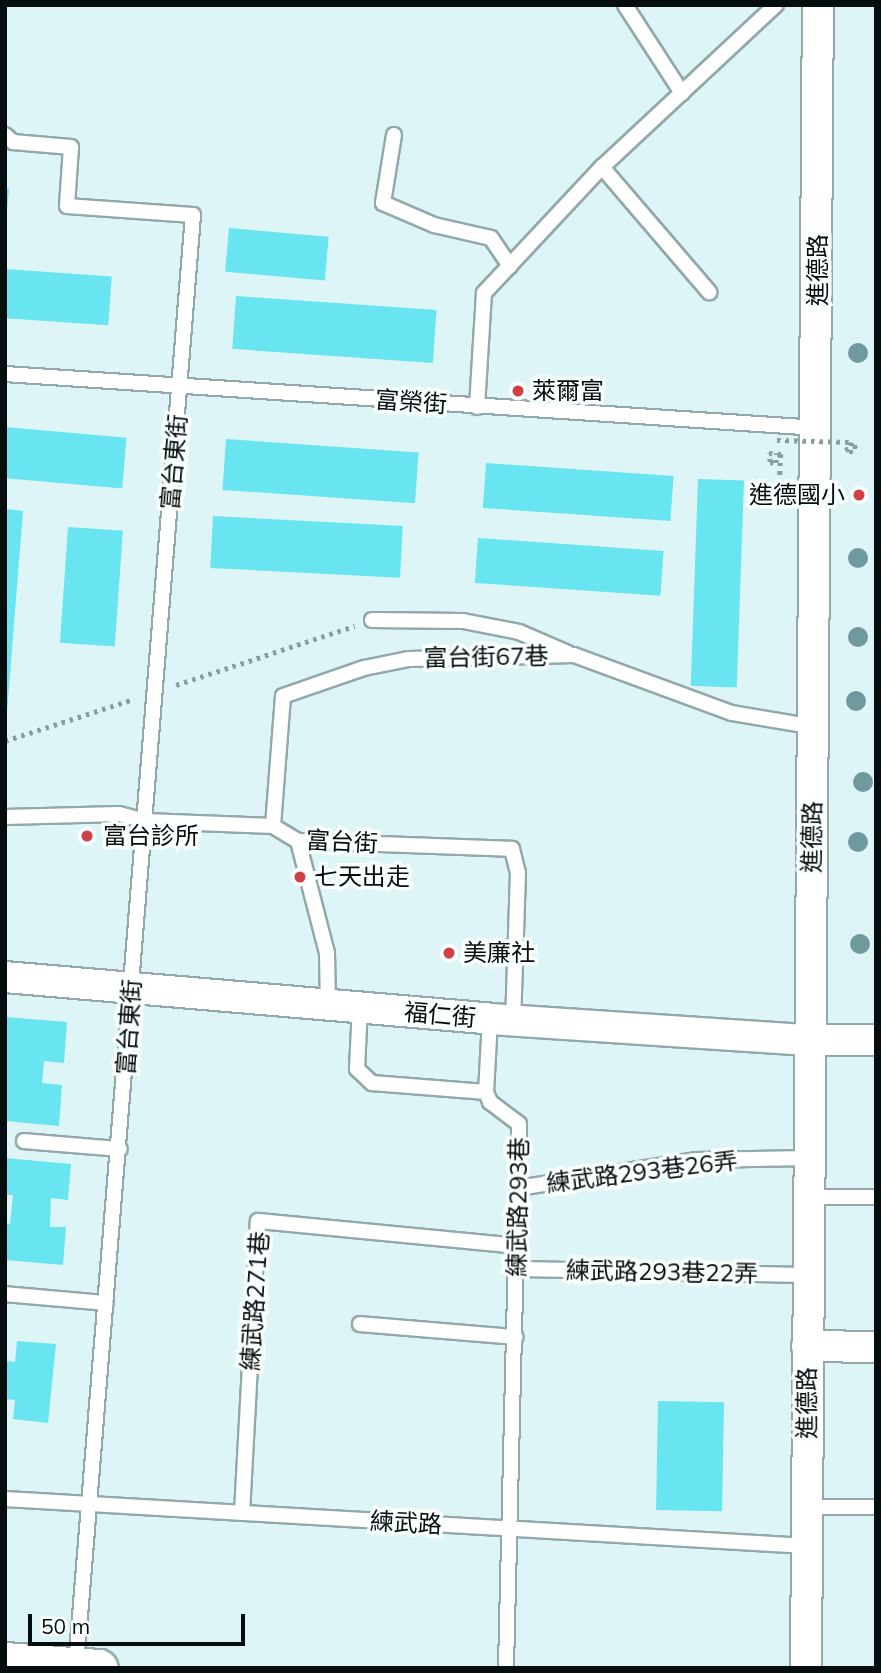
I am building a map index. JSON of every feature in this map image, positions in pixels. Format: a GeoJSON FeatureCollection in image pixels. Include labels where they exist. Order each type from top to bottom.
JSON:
{"type":"FeatureCollection","features":[{"type":"Feature","properties":{"kind":"street","name":"進德路"},"geometry":{"type":"LineString","coordinates":[[806,1668],[808,1040],[818,428],[818,5]]}},
{"type":"Feature","properties":{"kind":"street","name":"福仁街"},"geometry":{"type":"LineString","coordinates":[[5,977],[501,1020],[808,1040],[876,1040]]}},
{"type":"Feature","properties":{"kind":"street"},"geometry":{"type":"LineString","coordinates":[[807,1346],[876,1347]]}},
{"type":"Feature","properties":{"kind":"street"},"geometry":{"type":"LineString","coordinates":[[5,1661],[88,1667]]}},
{"type":"Feature","properties":{"kind":"lane"},"geometry":{"type":"LineString","coordinates":[[625,5],[682,93]]}},
{"type":"Feature","properties":{"kind":"lane"},"geometry":{"type":"LineString","coordinates":[[477,407],[484,293],[602,167],[776,5]]}},
{"type":"Feature","properties":{"kind":"lane","name":"富台東街"},"geometry":{"type":"LineString","coordinates":[[5,135],[13,142],[71,147],[67,206],[193,215],[153,692],[146,821],[120,1149],[88,1504],[88,1667]]}},
{"type":"Feature","properties":{"kind":"lane"},"geometry":{"type":"LineString","coordinates":[[394,135],[383,203],[434,225],[491,238],[510,266]]}},
{"type":"Feature","properties":{"kind":"lane"},"geometry":{"type":"LineString","coordinates":[[602,167],[709,292]]}},
{"type":"Feature","properties":{"kind":"lane","name":"富榮街"},"geometry":{"type":"LineString","coordinates":[[5,374],[818,428]]}},
{"type":"Feature","properties":{"kind":"lane"},"geometry":{"type":"LineString","coordinates":[[372,620],[463,621],[519,632],[575,655]]}},
{"type":"Feature","properties":{"kind":"lane","name":"富台街67巷"},"geometry":{"type":"LineString","coordinates":[[273,826],[283,696],[292,690],[410,659],[575,655],[732,713],[814,727]]}},
{"type":"Feature","properties":{"kind":"lane","name":"富台街"},"geometry":{"type":"LineString","coordinates":[[5,817],[119,814],[146,821],[273,826],[298,841],[512,849],[518,873],[501,1020]]}},
{"type":"Feature","properties":{"kind":"lane"},"geometry":{"type":"LineString","coordinates":[[298,841],[327,954],[328,1004]]}},
{"type":"Feature","properties":{"kind":"lane"},"geometry":{"type":"LineString","coordinates":[[360,1007],[357,1069],[372,1083],[486,1091],[501,1020]]}},
{"type":"Feature","properties":{"kind":"lane","name":"練武路293巷"},"geometry":{"type":"LineString","coordinates":[[486,1091],[490,1102],[519,1124],[506,1668]]}},
{"type":"Feature","properties":{"kind":"lane"},"geometry":{"type":"LineString","coordinates":[[24,1141],[120,1149]]}},
{"type":"Feature","properties":{"kind":"lane","name":"練武路293巷26弄"},"geometry":{"type":"LineString","coordinates":[[518,1188],[697,1160],[808,1158]]}},
{"type":"Feature","properties":{"kind":"lane"},"geometry":{"type":"LineString","coordinates":[[808,1197],[876,1197]]}},
{"type":"Feature","properties":{"kind":"lane","name":"練武路271巷"},"geometry":{"type":"LineString","coordinates":[[242,1513],[258,1221],[517,1246]]}},
{"type":"Feature","properties":{"kind":"lane","name":"練武路293巷22弄"},"geometry":{"type":"LineString","coordinates":[[517,1269],[807,1275]]}},
{"type":"Feature","properties":{"kind":"lane"},"geometry":{"type":"LineString","coordinates":[[5,1294],[106,1303]]}},
{"type":"Feature","properties":{"kind":"lane"},"geometry":{"type":"LineString","coordinates":[[360,1324],[515,1337]]}},
{"type":"Feature","properties":{"kind":"lane","name":"練武路"},"geometry":{"type":"LineString","coordinates":[[5,1499],[807,1546]]}},
{"type":"Feature","properties":{"kind":"lane"},"geometry":{"type":"LineString","coordinates":[[807,1507],[876,1507]]}},
{"type":"Feature","properties":{"kind":"path"},"geometry":{"type":"LineString","coordinates":[[780,475],[780,454],[769,453],[769,462],[776,463],[776,452],[776,440],[851,442],[849,452],[856,452],[855,445],[845,446],[845,460]]}},
{"type":"Feature","properties":{"kind":"path"},"geometry":{"type":"LineString","coordinates":[[5,741],[372,620]]}},
{"type":"Feature","properties":{"kind":"building"},"geometry":{"type":"Polygon","coordinates":[[[5,189],[9,189],[7,210],[5,210],[5,189]]]}},
{"type":"Feature","properties":{"kind":"building"},"geometry":{"type":"Polygon","coordinates":[[[229,228],[329,237],[325,281],[225,272],[229,228]]]}},
{"type":"Feature","properties":{"kind":"building"},"geometry":{"type":"Polygon","coordinates":[[[5,269],[112,276],[108,325],[5,318],[5,269]]]}},
{"type":"Feature","properties":{"kind":"building"},"geometry":{"type":"Polygon","coordinates":[[[236,296],[437,310],[433,363],[232,349],[236,296]]]}},
{"type":"Feature","properties":{"kind":"building"},"geometry":{"type":"Polygon","coordinates":[[[5,427],[127,438],[122,488],[5,478],[5,427]]]}},
{"type":"Feature","properties":{"kind":"building"},"geometry":{"type":"Polygon","coordinates":[[[226,439],[419,452],[415,503],[222,490],[226,439]]]}},
{"type":"Feature","properties":{"kind":"building"},"geometry":{"type":"Polygon","coordinates":[[[486,463],[674,476],[670,521],[483,508],[486,463]]]}},
{"type":"Feature","properties":{"kind":"building"},"geometry":{"type":"Polygon","coordinates":[[[698,479],[744,481],[737,687],[691,686],[698,479]]]}},
{"type":"Feature","properties":{"kind":"building"},"geometry":{"type":"Polygon","coordinates":[[[5,509],[23,511],[7,712],[5,712],[5,509]]]}},
{"type":"Feature","properties":{"kind":"building"},"geometry":{"type":"Polygon","coordinates":[[[213,516],[403,526],[400,578],[210,568],[213,516]]]}},
{"type":"Feature","properties":{"kind":"building"},"geometry":{"type":"Polygon","coordinates":[[[68,527],[123,531],[115,647],[60,643],[68,527]]]}},
{"type":"Feature","properties":{"kind":"building"},"geometry":{"type":"Polygon","coordinates":[[[478,538],[664,551],[660,596],[475,583],[478,538]]]}},
{"type":"Feature","properties":{"kind":"building"},"geometry":{"type":"Polygon","coordinates":[[[5,1017],[67,1022],[64,1063],[44,1061],[42,1083],[62,1085],[59,1126],[5,1121],[5,1017]]]}},
{"type":"Feature","properties":{"kind":"building"},"geometry":{"type":"Polygon","coordinates":[[[5,1158],[71,1164],[68,1200],[51,1198],[50,1227],[66,1227],[63,1265],[5,1260],[5,1223],[10,1224],[13,1195],[5,1195],[5,1158]]]}},
{"type":"Feature","properties":{"kind":"building"},"geometry":{"type":"Polygon","coordinates":[[[17,1341],[56,1344],[48,1423],[13,1419],[15,1400],[5,1399],[5,1361],[15,1362],[17,1341]]]}},
{"type":"Feature","properties":{"kind":"building"},"geometry":{"type":"Polygon","coordinates":[[[658,1401],[724,1402],[722,1511],[656,1510],[658,1401]]]}},
{"type":"Feature","properties":{"kind":"place","name":"萊爾富"},"geometry":{"type":"Point","coordinates":[518,391]}},
{"type":"Feature","properties":{"kind":"place","name":"進德國小"},"geometry":{"type":"Point","coordinates":[859,495]}},
{"type":"Feature","properties":{"kind":"place","name":"富台診所"},"geometry":{"type":"Point","coordinates":[87,836]}},
{"type":"Feature","properties":{"kind":"place","name":"七天出走"},"geometry":{"type":"Point","coordinates":[300,877]}},
{"type":"Feature","properties":{"kind":"place","name":"美廉社"},"geometry":{"type":"Point","coordinates":[449,953]}}]}
